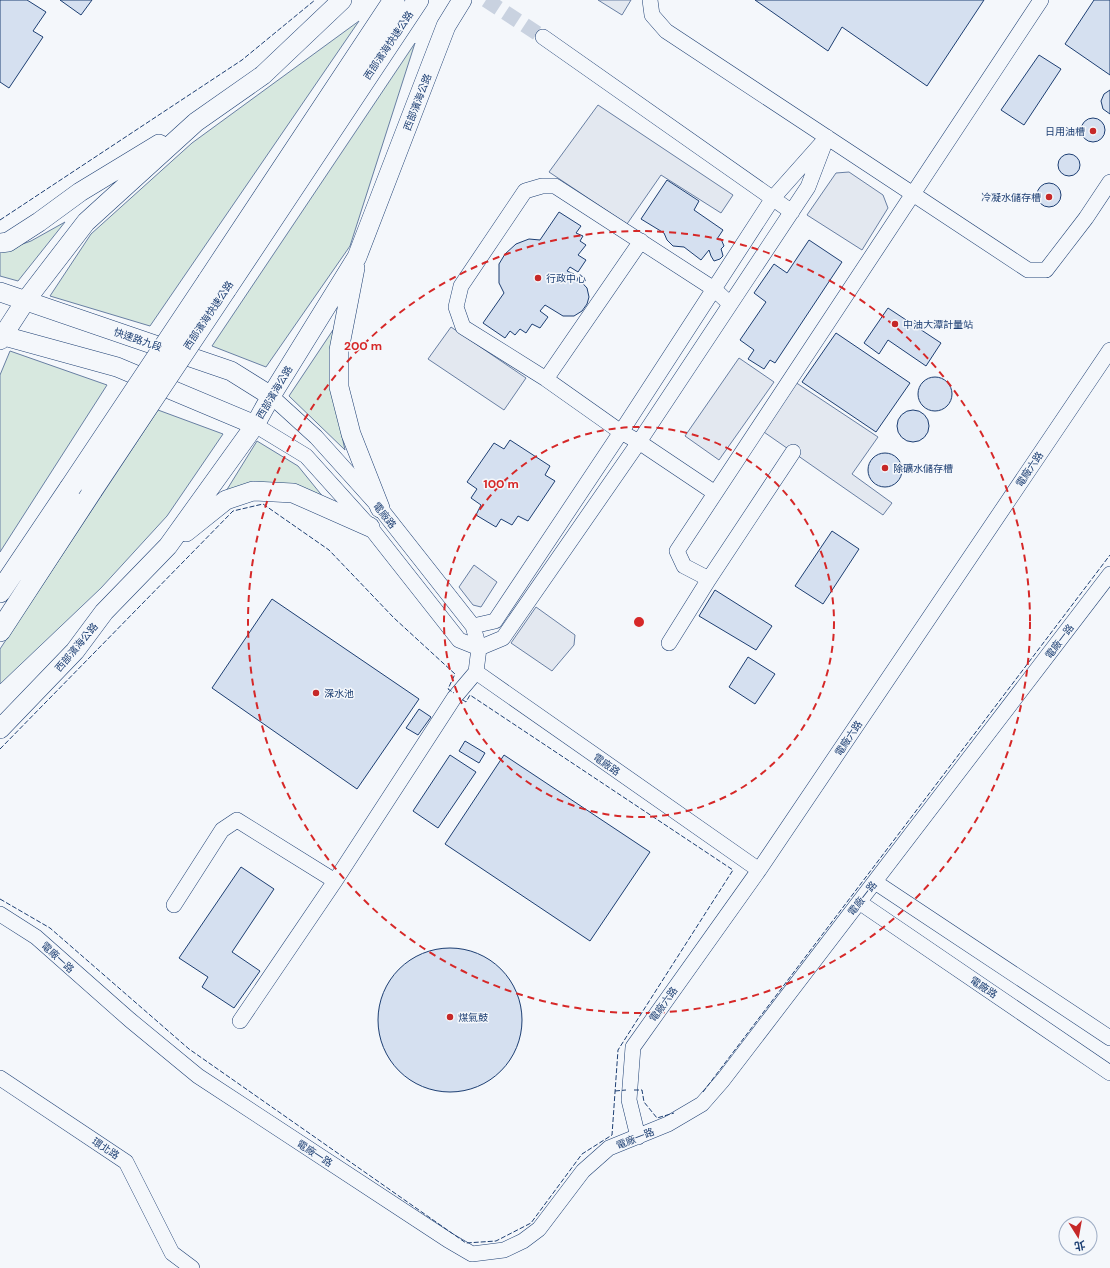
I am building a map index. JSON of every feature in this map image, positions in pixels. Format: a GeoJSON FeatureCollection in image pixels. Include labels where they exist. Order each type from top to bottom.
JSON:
{"type":"FeatureCollection","features":[{"type":"Feature","properties":{"kind":"highway","name":"西部濱海快速公路"},"geometry":{"type":"LineString","coordinates":[[0,631],[92,490],[394,0]]}},
{"type":"Feature","properties":{"kind":"highway","name":"西部濱海快速公路"},"geometry":{"type":"LineString","coordinates":[[0,592],[70,488],[217,285],[418,0]]}},
{"type":"Feature","properties":{"kind":"main road"},"geometry":{"type":"LineString","coordinates":[[0,243],[8,242],[39,222],[80,192],[196,122],[263,75],[342,0]]}},
{"type":"Feature","properties":{"kind":"main road","name":"西部濱海公路"},"geometry":{"type":"LineString","coordinates":[[0,729],[75,651],[104,612],[168,546],[255,425],[271,396],[357,257],[446,26],[462,0]]}},
{"type":"Feature","properties":{"kind":"main road"},"geometry":{"type":"LineString","coordinates":[[196,122],[86,222],[26,300],[1,337],[117,367],[255,425]]}},
{"type":"Feature","properties":{"kind":"main road"},"geometry":{"type":"LineString","coordinates":[[357,257],[338,350],[339,387],[351,434],[380,508]]}},
{"type":"Feature","properties":{"kind":"main road","name":"快速路九段"},"geometry":{"type":"LineString","coordinates":[[0,292],[231,371],[271,396]]}},
{"type":"Feature","properties":{"kind":"main road"},"geometry":{"type":"LineString","coordinates":[[168,546],[226,500],[253,491],[293,493],[370,527]]}},
{"type":"Feature","properties":{"kind":"street"},"geometry":{"type":"LineString","coordinates":[[650,0],[652,15],[666,31],[1028,270],[1046,270],[1086,218],[1110,182]]}},
{"type":"Feature","properties":{"kind":"street"},"geometry":{"type":"LineString","coordinates":[[709,579],[684,566],[677,551],[912,193],[1041,0]]}},
{"type":"Feature","properties":{"kind":"street"},"geometry":{"type":"LineString","coordinates":[[542,37],[792,212]]}},
{"type":"Feature","properties":{"kind":"street"},"geometry":{"type":"LineString","coordinates":[[473,626],[496,621],[773,198],[827,137]]}},
{"type":"Feature","properties":{"kind":"street"},"geometry":{"type":"LineString","coordinates":[[479,648],[503,638],[639,442],[808,187],[827,137]]}},
{"type":"Feature","properties":{"kind":"street"},"geometry":{"type":"LineString","coordinates":[[715,493],[639,442],[621,432],[546,379],[463,327],[456,307],[461,286],[525,191],[542,186],[555,186],[714,289],[730,304]]}},
{"type":"Feature","properties":{"kind":"street"},"geometry":{"type":"LineString","coordinates":[[546,379],[641,241]]}},
{"type":"Feature","properties":{"kind":"street","name":"電廠六路"},"geometry":{"type":"LineString","coordinates":[[638,1137],[630,1100],[632,1047],[759,870],[1110,350]]}},
{"type":"Feature","properties":{"kind":"street","name":"電廠路"},"geometry":{"type":"LineString","coordinates":[[271,396],[316,437],[380,508],[473,626],[479,648],[476,672],[759,870]]}},
{"type":"Feature","properties":{"kind":"street","name":"電廠路"},"geometry":{"type":"LineString","coordinates":[[255,425],[306,456],[370,527],[459,640],[479,648]]}},
{"type":"Feature","properties":{"kind":"street"},"geometry":{"type":"LineString","coordinates":[[669,643],[709,579],[793,452]]}},
{"type":"Feature","properties":{"kind":"street","name":"電廠一路"},"geometry":{"type":"LineString","coordinates":[[0,914],[36,937],[130,1020],[198,1076],[448,1240],[472,1254],[504,1250],[523,1241],[539,1229],[583,1171],[609,1148],[668,1124],[702,1104],[723,1080],[1110,574]]}},
{"type":"Feature","properties":{"kind":"street"},"geometry":{"type":"LineString","coordinates":[[240,1021],[335,881],[454,698],[476,672]]}},
{"type":"Feature","properties":{"kind":"street"},"geometry":{"type":"LineString","coordinates":[[174,905],[222,830],[238,820],[335,881]]}},
{"type":"Feature","properties":{"kind":"street"},"geometry":{"type":"LineString","coordinates":[[875,882],[1110,1038]]}},
{"type":"Feature","properties":{"kind":"street","name":"電廠路"},"geometry":{"type":"LineString","coordinates":[[859,902],[1110,1072]]}},
{"type":"Feature","properties":{"kind":"street","name":"環北路"},"geometry":{"type":"LineString","coordinates":[[0,1078],[126,1162],[172,1253],[192,1268]]}},
{"type":"Feature","properties":{"kind":"shaded area"},"geometry":{"type":"Polygon","coordinates":[[[598,0],[631,0],[622,15],[598,0]]]}},
{"type":"Feature","properties":{"kind":"shaded area"},"geometry":{"type":"Polygon","coordinates":[[[359,21],[150,326],[50,296],[91,234],[192,143],[359,21]]]}},
{"type":"Feature","properties":{"kind":"shaded area"},"geometry":{"type":"Polygon","coordinates":[[[415,43],[350,246],[266,367],[212,346],[415,43]]]}},
{"type":"Feature","properties":{"kind":"shaded area"},"geometry":{"type":"Polygon","coordinates":[[[598,105],[733,195],[721,213],[661,175],[627,224],[549,172],[598,105]]]}},
{"type":"Feature","properties":{"kind":"shaded area"},"geometry":{"type":"Polygon","coordinates":[[[849,172],[883,195],[888,208],[862,250],[807,215],[836,173],[849,172]]]}},
{"type":"Feature","properties":{"kind":"shaded area"},"geometry":{"type":"Polygon","coordinates":[[[65,222],[18,281],[0,276],[0,252],[31,241],[65,222]]]}},
{"type":"Feature","properties":{"kind":"shaded area"},"geometry":{"type":"Polygon","coordinates":[[[451,327],[526,378],[504,410],[428,359],[451,327]]]}},
{"type":"Feature","properties":{"kind":"shaded area"},"geometry":{"type":"Polygon","coordinates":[[[333,330],[330,367],[332,390],[345,450],[289,396],[333,330]]]}},
{"type":"Feature","properties":{"kind":"shaded area"},"geometry":{"type":"Polygon","coordinates":[[[10,351],[107,385],[0,552],[0,375],[10,351]]]}},
{"type":"Feature","properties":{"kind":"shaded area"},"geometry":{"type":"Polygon","coordinates":[[[739,358],[774,382],[719,460],[685,436],[739,358]]]}},
{"type":"Feature","properties":{"kind":"shaded area"},"geometry":{"type":"Polygon","coordinates":[[[795,382],[878,437],[852,474],[892,503],[883,515],[761,430],[795,382]]]}},
{"type":"Feature","properties":{"kind":"shaded area"},"geometry":{"type":"Polygon","coordinates":[[[158,410],[223,434],[167,516],[101,588],[0,684],[0,649],[158,410]]]}},
{"type":"Feature","properties":{"kind":"shaded area"},"geometry":{"type":"Polygon","coordinates":[[[257,441],[298,466],[324,498],[223,496],[257,441]]]}},
{"type":"Feature","properties":{"kind":"shaded area"},"geometry":{"type":"Polygon","coordinates":[[[474,565],[497,582],[481,607],[473,605],[459,587],[474,565]]]}},
{"type":"Feature","properties":{"kind":"shaded area"},"geometry":{"type":"Polygon","coordinates":[[[536,607],[575,635],[574,645],[552,671],[511,643],[536,607]]]}},
{"type":"Feature","properties":{"kind":"building"},"geometry":{"type":"Polygon","coordinates":[[[0,0],[27,0],[46,12],[33,31],[43,37],[9,88],[0,82],[0,0]]]}},
{"type":"Feature","properties":{"kind":"building"},"geometry":{"type":"Polygon","coordinates":[[[60,0],[92,0],[81,15],[60,0]]]}},
{"type":"Feature","properties":{"kind":"building"},"geometry":{"type":"Polygon","coordinates":[[[755,0],[984,0],[927,86],[842,27],[828,51],[755,0]]]}},
{"type":"Feature","properties":{"kind":"building"},"geometry":{"type":"Polygon","coordinates":[[[1094,0],[1110,0],[1110,75],[1065,44],[1094,0]]]}},
{"type":"Feature","properties":{"kind":"building"},"geometry":{"type":"Polygon","coordinates":[[[1039,55],[1061,69],[1024,125],[1001,110],[1039,55]]]}},
{"type":"Feature","properties":{"kind":"building","name":"日用油槽"},"geometry":{"type":"Polygon","coordinates":[[[1110,90],[1110,114],[1103,109],[1101,101],[1104,94],[1110,90]]]}},
{"type":"Feature","properties":{"kind":"building","name":"日用油槽"},"geometry":{"type":"Polygon","coordinates":[[[1093,118],[1102,121],[1105,130],[1102,139],[1093,142],[1084,139],[1081,130],[1084,121],[1093,118]]]}},
{"type":"Feature","properties":{"kind":"building","name":"冷凝水儲存槽"},"geometry":{"type":"Polygon","coordinates":[[[1069,154],[1077,157],[1080,165],[1077,173],[1069,176],[1061,173],[1058,165],[1061,157],[1069,154]]]}},
{"type":"Feature","properties":{"kind":"building"},"geometry":{"type":"Polygon","coordinates":[[[667,180],[699,201],[694,210],[723,230],[717,239],[721,239],[724,246],[721,249],[723,256],[720,259],[714,261],[709,250],[701,260],[684,247],[673,246],[667,240],[664,233],[641,219],[667,180]]]}},
{"type":"Feature","properties":{"kind":"building","name":"冷凝水儲存槽"},"geometry":{"type":"Polygon","coordinates":[[[1049,183],[1057,187],[1061,195],[1057,203],[1049,207],[1041,203],[1037,195],[1041,187],[1049,183]]]}},
{"type":"Feature","properties":{"kind":"building","name":"行政中心"},"geometry":{"type":"Polygon","coordinates":[[[559,212],[581,226],[576,233],[583,236],[580,241],[586,245],[578,255],[586,260],[578,272],[570,267],[567,271],[574,274],[587,288],[589,297],[587,304],[582,311],[574,316],[563,316],[545,305],[540,311],[548,317],[540,328],[532,324],[526,333],[520,329],[515,335],[510,331],[505,338],[483,323],[504,293],[499,283],[499,264],[505,254],[516,244],[529,239],[540,240],[559,212]]]}},
{"type":"Feature","properties":{"kind":"building"},"geometry":{"type":"Polygon","coordinates":[[[809,240],[842,262],[775,363],[770,360],[764,369],[748,359],[754,350],[740,340],[766,302],[754,293],[774,264],[787,273],[809,240]]]}},
{"type":"Feature","properties":{"kind":"building","name":"中油大潭計量站"},"geometry":{"type":"Polygon","coordinates":[[[888,308],[941,343],[926,366],[888,340],[879,354],[864,343],[888,308]]]}},
{"type":"Feature","properties":{"kind":"building"},"geometry":{"type":"Polygon","coordinates":[[[836,333],[910,383],[876,432],[802,382],[836,333]]]}},
{"type":"Feature","properties":{"kind":"building"},"geometry":{"type":"Polygon","coordinates":[[[935,377],[947,382],[952,394],[947,406],[935,411],[923,406],[918,394],[923,382],[935,377]]]}},
{"type":"Feature","properties":{"kind":"building","name":"除礦水儲存槽"},"geometry":{"type":"Polygon","coordinates":[[[910,410],[916,410],[925,414],[929,426],[925,438],[916,442],[910,442],[901,438],[897,429],[897,423],[901,414],[910,410]]]}},
{"type":"Feature","properties":{"kind":"building"},"geometry":{"type":"Polygon","coordinates":[[[510,440],[550,466],[545,475],[555,481],[528,521],[518,516],[512,525],[501,519],[496,527],[476,515],[481,505],[471,498],[477,489],[467,482],[494,443],[504,449],[510,440]]]}},
{"type":"Feature","properties":{"kind":"building","name":"除礦水儲存槽"},"geometry":{"type":"Polygon","coordinates":[[[885,453],[897,458],[902,470],[897,482],[885,487],[873,482],[868,470],[873,458],[885,453]]]}},
{"type":"Feature","properties":{"kind":"building"},"geometry":{"type":"Polygon","coordinates":[[[832,531],[859,549],[823,604],[795,586],[832,531]]]}},
{"type":"Feature","properties":{"kind":"building"},"geometry":{"type":"Polygon","coordinates":[[[715,590],[772,626],[756,650],[699,616],[715,590]]]}},
{"type":"Feature","properties":{"kind":"building","name":"深水池"},"geometry":{"type":"Polygon","coordinates":[[[272,599],[419,699],[357,789],[212,688],[272,599]]]}},
{"type":"Feature","properties":{"kind":"building"},"geometry":{"type":"Polygon","coordinates":[[[748,657],[775,674],[755,704],[729,687],[748,657]]]}},
{"type":"Feature","properties":{"kind":"building"},"geometry":{"type":"Polygon","coordinates":[[[419,709],[431,717],[418,735],[406,728],[419,709]]]}},
{"type":"Feature","properties":{"kind":"building"},"geometry":{"type":"Polygon","coordinates":[[[465,741],[485,753],[479,763],[459,751],[465,741]]]}},
{"type":"Feature","properties":{"kind":"building"},"geometry":{"type":"Polygon","coordinates":[[[450,755],[476,772],[438,828],[413,811],[450,755]]]}},
{"type":"Feature","properties":{"kind":"building"},"geometry":{"type":"Polygon","coordinates":[[[504,755],[650,852],[590,941],[445,844],[504,755]]]}},
{"type":"Feature","properties":{"kind":"building"},"geometry":{"type":"Polygon","coordinates":[[[241,867],[274,889],[232,952],[260,971],[234,1008],[202,987],[208,977],[179,958],[241,867]]]}},
{"type":"Feature","properties":{"kind":"building","name":"煤氣鼓"},"geometry":{"type":"Polygon","coordinates":[[[450,948],[471,951],[490,960],[501,969],[510,980],[519,999],[522,1020],[519,1041],[510,1060],[501,1071],[490,1080],[471,1089],[450,1092],[429,1089],[410,1080],[399,1071],[390,1060],[381,1041],[378,1020],[381,999],[390,980],[399,969],[410,960],[429,951],[450,948]]]}},
{"type":"Feature","properties":{"kind":"tunnel"},"geometry":{"type":"LineString","coordinates":[[486,0],[543,37]]}},
{"type":"Feature","properties":{"kind":"fence"},"geometry":{"type":"LineString","coordinates":[[0,220],[242,60],[315,0]]}},
{"type":"Feature","properties":{"kind":"fence"},"geometry":{"type":"LineString","coordinates":[[0,749],[233,511],[263,504],[329,550],[394,618],[455,674],[448,689],[454,693]]}},
{"type":"Feature","properties":{"kind":"fence"},"geometry":{"type":"LineString","coordinates":[[703,1092],[1110,555]]}},
{"type":"Feature","properties":{"kind":"fence"},"geometry":{"type":"LineString","coordinates":[[0,899],[50,928],[189,1049],[466,1243],[496,1241],[531,1223],[582,1154],[612,1135],[618,1050],[733,870],[470,695],[466,702],[460,698]]}},
{"type":"Feature","properties":{"kind":"fence"},"geometry":{"type":"LineString","coordinates":[[615,1091],[626,1090]]}},
{"type":"Feature","properties":{"kind":"fence"},"geometry":{"type":"LineString","coordinates":[[634,1090],[642,1090],[644,1102],[657,1118],[674,1113]]}},
{"type":"Feature","properties":{"kind":"place","name":"日用油槽"},"geometry":{"type":"Point","coordinates":[1093,131]}},
{"type":"Feature","properties":{"kind":"place","name":"冷凝水儲存槽"},"geometry":{"type":"Point","coordinates":[1049,197]}},
{"type":"Feature","properties":{"kind":"place","name":"行政中心"},"geometry":{"type":"Point","coordinates":[538,278]}},
{"type":"Feature","properties":{"kind":"place","name":"中油大潭計量站"},"geometry":{"type":"Point","coordinates":[895,324]}},
{"type":"Feature","properties":{"kind":"place","name":"除礦水儲存槽"},"geometry":{"type":"Point","coordinates":[885,468]}},
{"type":"Feature","properties":{"kind":"place","name":"深水池"},"geometry":{"type":"Point","coordinates":[316,693]}},
{"type":"Feature","properties":{"kind":"place","name":"煤氣鼓"},"geometry":{"type":"Point","coordinates":[450,1017]}}]}
